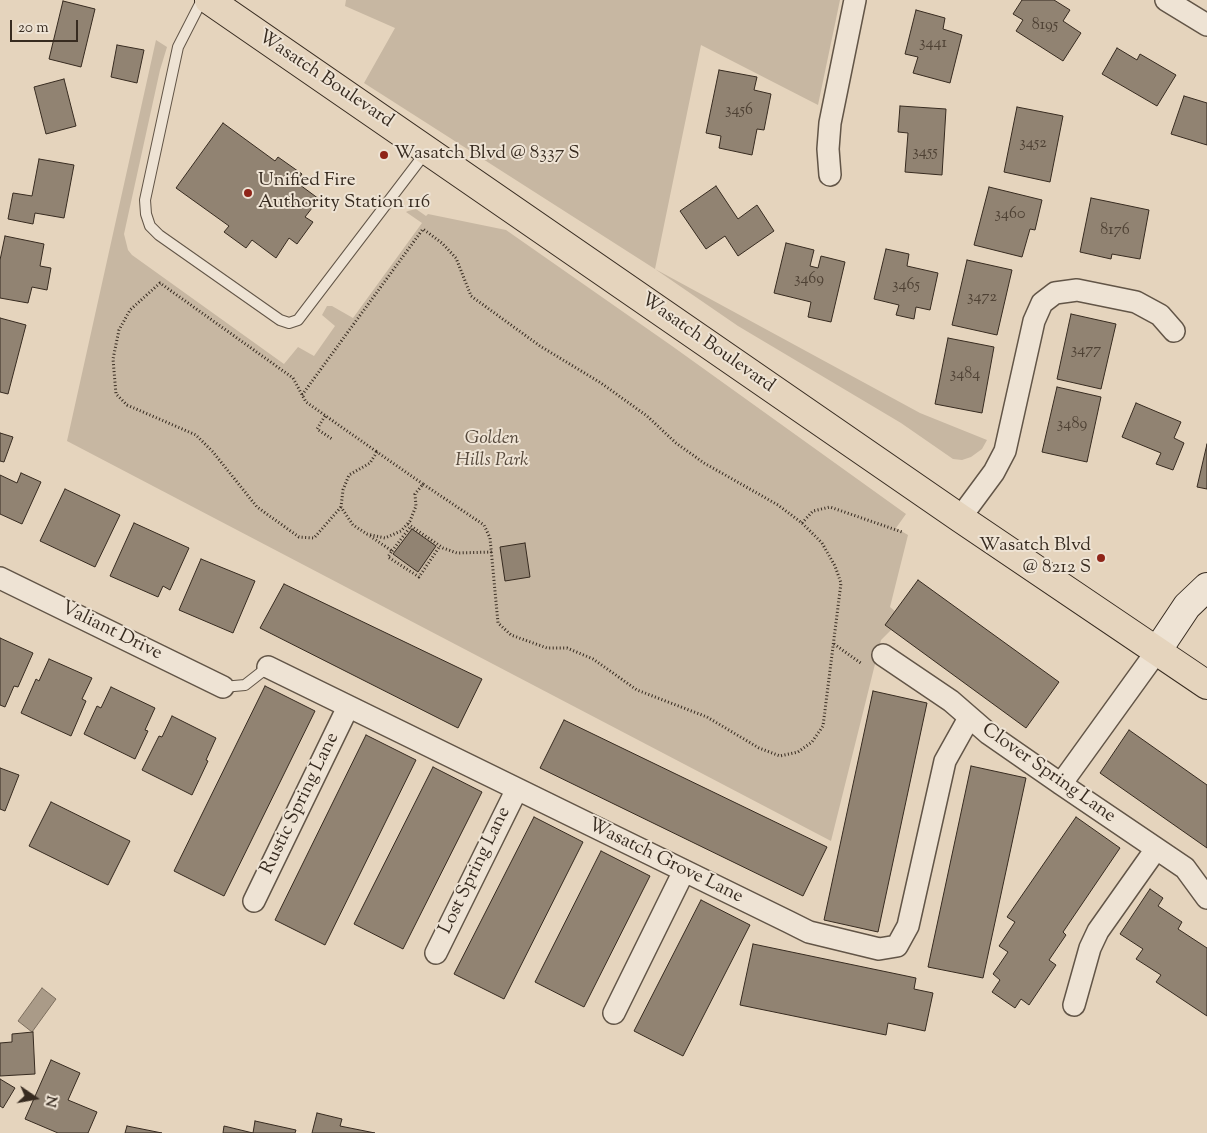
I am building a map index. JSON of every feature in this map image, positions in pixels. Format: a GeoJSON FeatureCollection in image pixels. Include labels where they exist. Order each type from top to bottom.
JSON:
{"type":"FeatureCollection","features":[{"type":"Feature","properties":{"kind":"main road","name":"Wasatch Boulevard"},"geometry":{"type":"LineString","coordinates":[[210,0],[960,518],[1207,685]]}},
{"type":"Feature","properties":{"kind":"main road"},"geometry":{"type":"LineString","coordinates":[[1157,651],[1187,606],[1207,587]]}},
{"type":"Feature","properties":{"kind":"street"},"geometry":{"type":"LineString","coordinates":[[830,175],[828,149],[830,123],[855,0]]}},
{"type":"Feature","properties":{"kind":"street"},"geometry":{"type":"LineString","coordinates":[[1166,0],[1207,25]]}},
{"type":"Feature","properties":{"kind":"street"},"geometry":{"type":"LineString","coordinates":[[960,518],[994,472],[1005,451],[1034,321],[1042,303],[1055,293],[1077,290],[1136,302],[1160,315],[1174,331]]}},
{"type":"Feature","properties":{"kind":"street","name":"Valiant Drive"},"geometry":{"type":"LineString","coordinates":[[0,578],[223,687]]}},
{"type":"Feature","properties":{"kind":"street"},"geometry":{"type":"LineString","coordinates":[[1061,784],[1157,651]]}},
{"type":"Feature","properties":{"kind":"street","name":"Clover Spring Lane"},"geometry":{"type":"LineString","coordinates":[[875,662],[951,701],[969,718],[1061,784],[1185,868],[1207,898]]}},
{"type":"Feature","properties":{"kind":"street","name":"Wasatch Grove Lane"},"geometry":{"type":"LineString","coordinates":[[268,667],[809,932],[879,949],[897,946],[908,926],[945,761],[969,718]]}},
{"type":"Feature","properties":{"kind":"street","name":"Rustic Spring Lane"},"geometry":{"type":"LineString","coordinates":[[254,901],[348,706]]}},
{"type":"Feature","properties":{"kind":"street","name":"Lost Spring Lane"},"geometry":{"type":"LineString","coordinates":[[436,953],[517,788]]}},
{"type":"Feature","properties":{"kind":"street"},"geometry":{"type":"LineString","coordinates":[[1074,1005],[1090,948],[1098,931],[1156,849]]}},
{"type":"Feature","properties":{"kind":"street"},"geometry":{"type":"LineString","coordinates":[[614,1013],[684,871]]}},
{"type":"Feature","properties":{"kind":"lane"},"geometry":{"type":"LineString","coordinates":[[202,0],[178,47],[145,200],[146,214],[150,226],[159,235],[280,320],[288,323],[298,320],[428,150]]}},
{"type":"Feature","properties":{"kind":"lane","name":"Wasatch Grove Lane"},"geometry":{"type":"LineString","coordinates":[[223,687],[245,685],[268,667]]}},
{"type":"Feature","properties":{"kind":"path"},"geometry":{"type":"LineString","coordinates":[[302,395],[423,229],[442,243],[456,258],[471,296],[540,346],[601,382],[647,416],[676,443],[704,464],[778,505],[802,523],[822,543],[835,566],[841,583],[823,726],[812,742],[798,752],[780,756],[759,748],[707,717],[637,690],[592,659],[567,648],[547,648],[511,634],[498,623],[492,552],[490,538],[484,525],[306,402],[302,395],[293,378],[160,283],[130,310],[119,330],[113,359],[116,394],[126,404],[196,435],[213,452],[257,507],[299,537],[314,538],[341,508],[343,490],[349,475],[370,463],[377,452]]}},
{"type":"Feature","properties":{"kind":"path"},"geometry":{"type":"LineString","coordinates":[[325,416],[317,429],[332,439]]}},
{"type":"Feature","properties":{"kind":"path"},"geometry":{"type":"LineString","coordinates":[[423,484],[415,494],[416,506],[409,525],[388,557],[419,578],[440,546]]}},
{"type":"Feature","properties":{"kind":"path"},"geometry":{"type":"LineString","coordinates":[[802,523],[813,511],[830,507],[902,532]]}},
{"type":"Feature","properties":{"kind":"path"},"geometry":{"type":"LineString","coordinates":[[341,508],[352,525],[392,551]]}},
{"type":"Feature","properties":{"kind":"path"},"geometry":{"type":"LineString","coordinates":[[367,534],[385,538],[409,525]]}},
{"type":"Feature","properties":{"kind":"path"},"geometry":{"type":"LineString","coordinates":[[409,525],[440,546],[457,554],[492,552]]}},
{"type":"Feature","properties":{"kind":"path"},"geometry":{"type":"LineString","coordinates":[[834,644],[875,662]]}},
{"type":"Feature","properties":{"kind":"green space"},"geometry":{"type":"Polygon","coordinates":[[[346,0],[840,0],[818,105],[701,45],[655,269],[364,83],[395,28],[345,6],[346,0]]]}},
{"type":"Feature","properties":{"kind":"green space","name":"Golden Hills Park"},"geometry":{"type":"Polygon","coordinates":[[[156,40],[167,47],[160,70],[124,234],[128,250],[132,255],[284,364],[298,347],[314,356],[335,326],[322,315],[327,306],[332,306],[353,318],[422,223],[406,212],[416,209],[426,216],[428,214],[506,230],[672,346],[906,514],[896,528],[908,535],[890,607],[896,612],[893,628],[881,640],[831,841],[67,441],[156,40]]]}},
{"type":"Feature","properties":{"kind":"green space"},"geometry":{"type":"Polygon","coordinates":[[[655,269],[920,413],[987,440],[982,449],[971,457],[962,460],[953,459],[901,423],[738,326],[655,269]]]}},
{"type":"Feature","properties":{"kind":"shaded area"},"geometry":{"type":"Polygon","coordinates":[[[42,988],[56,999],[32,1032],[18,1021],[42,988]]]}},
{"type":"Feature","properties":{"kind":"building"},"geometry":{"type":"Polygon","coordinates":[[[1022,0],[1054,0],[1070,10],[1063,21],[1081,33],[1063,61],[1016,31],[1023,20],[1013,14],[1022,0]]]}},
{"type":"Feature","properties":{"kind":"building"},"geometry":{"type":"Polygon","coordinates":[[[63,1],[95,9],[81,67],[49,59],[63,1]]]}},
{"type":"Feature","properties":{"kind":"building"},"geometry":{"type":"Polygon","coordinates":[[[916,10],[945,18],[943,29],[962,35],[950,83],[913,73],[918,57],[905,54],[916,10]]]}},
{"type":"Feature","properties":{"kind":"building"},"geometry":{"type":"Polygon","coordinates":[[[117,45],[144,50],[137,83],[111,77],[117,45]]]}},
{"type":"Feature","properties":{"kind":"building"},"geometry":{"type":"Polygon","coordinates":[[[1117,48],[1137,60],[1140,54],[1176,75],[1157,106],[1102,74],[1117,48]]]}},
{"type":"Feature","properties":{"kind":"building"},"geometry":{"type":"Polygon","coordinates":[[[719,70],[757,77],[754,90],[771,94],[764,130],[757,129],[752,155],[719,148],[721,136],[706,133],[719,70]]]}},
{"type":"Feature","properties":{"kind":"building"},"geometry":{"type":"Polygon","coordinates":[[[64,79],[76,126],[46,134],[34,87],[64,79]]]}},
{"type":"Feature","properties":{"kind":"building"},"geometry":{"type":"Polygon","coordinates":[[[1184,96],[1207,103],[1207,145],[1171,134],[1184,96]]]}},
{"type":"Feature","properties":{"kind":"building"},"geometry":{"type":"Polygon","coordinates":[[[900,106],[946,109],[942,175],[905,172],[908,133],[898,132],[900,106]]]}},
{"type":"Feature","properties":{"kind":"building"},"geometry":{"type":"Polygon","coordinates":[[[1017,107],[1063,116],[1050,182],[1004,172],[1017,107]]]}},
{"type":"Feature","properties":{"kind":"building","name":"Unified Fire Authority Station 116"},"geometry":{"type":"Polygon","coordinates":[[[223,123],[275,161],[278,157],[302,174],[296,182],[319,199],[305,217],[313,222],[297,244],[289,238],[276,258],[252,240],[246,248],[224,232],[229,226],[176,188],[223,123]]]}},
{"type":"Feature","properties":{"kind":"building"},"geometry":{"type":"Polygon","coordinates":[[[39,159],[74,165],[64,218],[35,213],[33,224],[8,219],[13,193],[32,196],[39,159]]]}},
{"type":"Feature","properties":{"kind":"building"},"geometry":{"type":"Polygon","coordinates":[[[716,186],[738,219],[757,205],[774,231],[738,256],[725,236],[706,249],[680,211],[716,186]]]}},
{"type":"Feature","properties":{"kind":"building"},"geometry":{"type":"Polygon","coordinates":[[[989,187],[1042,200],[1035,230],[1030,229],[1022,257],[974,245],[989,187]]]}},
{"type":"Feature","properties":{"kind":"building"},"geometry":{"type":"Polygon","coordinates":[[[1091,198],[1149,210],[1140,259],[1112,254],[1111,259],[1080,252],[1091,198]]]}},
{"type":"Feature","properties":{"kind":"building"},"geometry":{"type":"Polygon","coordinates":[[[5,236],[44,244],[40,266],[51,268],[47,290],[32,287],[28,303],[0,298],[0,260],[5,236]]]}},
{"type":"Feature","properties":{"kind":"building"},"geometry":{"type":"Polygon","coordinates":[[[786,243],[814,250],[810,266],[818,268],[821,256],[845,262],[831,322],[808,317],[811,302],[774,293],[786,243]]]}},
{"type":"Feature","properties":{"kind":"building"},"geometry":{"type":"Polygon","coordinates":[[[886,249],[909,254],[907,266],[938,273],[930,310],[916,307],[914,319],[896,315],[899,305],[874,299],[886,249]]]}},
{"type":"Feature","properties":{"kind":"building"},"geometry":{"type":"Polygon","coordinates":[[[967,260],[1012,270],[997,335],[952,325],[967,260]]]}},
{"type":"Feature","properties":{"kind":"building"},"geometry":{"type":"Polygon","coordinates":[[[1071,314],[1116,324],[1101,389],[1057,379],[1071,314]]]}},
{"type":"Feature","properties":{"kind":"building"},"geometry":{"type":"Polygon","coordinates":[[[0,318],[26,325],[8,394],[0,392],[0,318]]]}},
{"type":"Feature","properties":{"kind":"building"},"geometry":{"type":"Polygon","coordinates":[[[948,338],[994,347],[982,413],[935,404],[948,338]]]}},
{"type":"Feature","properties":{"kind":"building"},"geometry":{"type":"Polygon","coordinates":[[[1057,387],[1101,397],[1087,462],[1042,452],[1057,387]]]}},
{"type":"Feature","properties":{"kind":"building"},"geometry":{"type":"Polygon","coordinates":[[[1136,403],[1181,422],[1174,438],[1184,443],[1173,470],[1156,464],[1161,453],[1122,437],[1136,403]]]}},
{"type":"Feature","properties":{"kind":"building"},"geometry":{"type":"Polygon","coordinates":[[[0,433],[13,437],[4,462],[0,461],[0,433]]]}},
{"type":"Feature","properties":{"kind":"building"},"geometry":{"type":"Polygon","coordinates":[[[1207,444],[1207,489],[1197,487],[1207,444]]]}},
{"type":"Feature","properties":{"kind":"building"},"geometry":{"type":"Polygon","coordinates":[[[21,473],[41,482],[22,524],[0,514],[0,475],[17,483],[21,473]]]}},
{"type":"Feature","properties":{"kind":"building"},"geometry":{"type":"Polygon","coordinates":[[[65,489],[120,515],[95,567],[40,541],[65,489]]]}},
{"type":"Feature","properties":{"kind":"building"},"geometry":{"type":"Polygon","coordinates":[[[134,523],[189,548],[170,590],[163,586],[158,597],[110,576],[134,523]]]}},
{"type":"Feature","properties":{"kind":"building"},"geometry":{"type":"Polygon","coordinates":[[[412,529],[436,546],[418,572],[393,554],[412,529]]]}},
{"type":"Feature","properties":{"kind":"building"},"geometry":{"type":"Polygon","coordinates":[[[525,543],[530,577],[505,581],[500,547],[525,543]]]}},
{"type":"Feature","properties":{"kind":"building"},"geometry":{"type":"Polygon","coordinates":[[[201,559],[255,581],[233,633],[179,610],[201,559]]]}},
{"type":"Feature","properties":{"kind":"building"},"geometry":{"type":"Polygon","coordinates":[[[918,580],[1059,682],[1026,728],[885,625],[918,580]]]}},
{"type":"Feature","properties":{"kind":"building"},"geometry":{"type":"Polygon","coordinates":[[[284,584],[482,679],[458,728],[260,628],[284,584]]]}},
{"type":"Feature","properties":{"kind":"building"},"geometry":{"type":"Polygon","coordinates":[[[0,638],[33,653],[18,687],[14,686],[5,707],[0,705],[0,638]]]}},
{"type":"Feature","properties":{"kind":"building"},"geometry":{"type":"Polygon","coordinates":[[[49,659],[92,678],[82,699],[86,701],[71,736],[21,713],[36,679],[39,681],[49,659]]]}},
{"type":"Feature","properties":{"kind":"building"},"geometry":{"type":"Polygon","coordinates":[[[265,686],[315,711],[224,896],[174,871],[265,686]]]}},
{"type":"Feature","properties":{"kind":"building"},"geometry":{"type":"Polygon","coordinates":[[[111,687],[155,708],[145,730],[148,731],[135,759],[84,734],[97,706],[101,708],[111,687]]]}},
{"type":"Feature","properties":{"kind":"building"},"geometry":{"type":"Polygon","coordinates":[[[873,691],[927,703],[878,932],[824,920],[873,691]]]}},
{"type":"Feature","properties":{"kind":"building"},"geometry":{"type":"Polygon","coordinates":[[[172,716],[216,738],[206,760],[208,761],[192,795],[142,770],[159,736],[162,737],[172,716]]]}},
{"type":"Feature","properties":{"kind":"building"},"geometry":{"type":"Polygon","coordinates":[[[564,720],[827,847],[803,896],[540,768],[564,720]]]}},
{"type":"Feature","properties":{"kind":"building"},"geometry":{"type":"Polygon","coordinates":[[[1129,730],[1207,785],[1207,848],[1100,773],[1129,730]]]}},
{"type":"Feature","properties":{"kind":"building"},"geometry":{"type":"Polygon","coordinates":[[[366,735],[416,760],[325,945],[275,920],[366,735]]]}},
{"type":"Feature","properties":{"kind":"building"},"geometry":{"type":"Polygon","coordinates":[[[971,766],[1026,778],[983,978],[928,967],[971,766]]]}},
{"type":"Feature","properties":{"kind":"building"},"geometry":{"type":"Polygon","coordinates":[[[433,767],[482,792],[403,949],[354,924],[433,767]]]}},
{"type":"Feature","properties":{"kind":"building"},"geometry":{"type":"Polygon","coordinates":[[[0,768],[19,775],[5,811],[0,809],[0,768]]]}},
{"type":"Feature","properties":{"kind":"building"},"geometry":{"type":"Polygon","coordinates":[[[51,802],[130,841],[108,885],[29,846],[51,802]]]}},
{"type":"Feature","properties":{"kind":"building"},"geometry":{"type":"Polygon","coordinates":[[[534,817],[583,842],[504,999],[454,974],[534,817]]]}},
{"type":"Feature","properties":{"kind":"building"},"geometry":{"type":"Polygon","coordinates":[[[1076,817],[1120,848],[1063,932],[1066,935],[1049,960],[1056,965],[1029,1005],[1021,999],[1015,1008],[992,992],[1000,980],[993,974],[1008,952],[999,946],[1015,922],[1007,917],[1076,817]]]}},
{"type":"Feature","properties":{"kind":"building"},"geometry":{"type":"Polygon","coordinates":[[[601,851],[650,876],[584,1007],[535,982],[601,851]]]}},
{"type":"Feature","properties":{"kind":"building"},"geometry":{"type":"Polygon","coordinates":[[[1150,889],[1163,898],[1158,906],[1182,922],[1178,929],[1207,948],[1207,1016],[1156,982],[1161,975],[1136,959],[1143,949],[1120,934],[1150,889]]]}},
{"type":"Feature","properties":{"kind":"building"},"geometry":{"type":"Polygon","coordinates":[[[701,900],[750,925],[683,1056],[634,1031],[701,900]]]}},
{"type":"Feature","properties":{"kind":"building"},"geometry":{"type":"Polygon","coordinates":[[[753,944],[916,978],[914,989],[933,993],[925,1031],[888,1023],[886,1035],[740,1005],[753,944]]]}},
{"type":"Feature","properties":{"kind":"building"},"geometry":{"type":"Polygon","coordinates":[[[33,1032],[35,1074],[0,1076],[0,1043],[12,1042],[12,1034],[33,1032]]]}},
{"type":"Feature","properties":{"kind":"building"},"geometry":{"type":"Polygon","coordinates":[[[51,1060],[80,1073],[68,1100],[97,1112],[88,1133],[58,1133],[25,1119],[51,1060]]]}},
{"type":"Feature","properties":{"kind":"building"},"geometry":{"type":"Polygon","coordinates":[[[0,1079],[15,1088],[3,1108],[0,1106],[0,1079]]]}},
{"type":"Feature","properties":{"kind":"building"},"geometry":{"type":"Polygon","coordinates":[[[317,1113],[342,1119],[340,1126],[375,1133],[312,1133],[317,1113]]]}},
{"type":"Feature","properties":{"kind":"building"},"geometry":{"type":"Polygon","coordinates":[[[255,1121],[296,1130],[295,1133],[253,1133],[255,1121]]]}},
{"type":"Feature","properties":{"kind":"building"},"geometry":{"type":"Polygon","coordinates":[[[127,1126],[162,1133],[125,1133],[127,1126]]]}},
{"type":"Feature","properties":{"kind":"building"},"geometry":{"type":"Polygon","coordinates":[[[224,1126],[253,1133],[223,1133],[224,1126]]]}},
{"type":"Feature","properties":{"kind":"place","name":"Wasatch Blvd @ 8337 S"},"geometry":{"type":"Point","coordinates":[384,155]}},
{"type":"Feature","properties":{"kind":"place","name":"Unified Fire Authority Station 116"},"geometry":{"type":"Point","coordinates":[248,193]}},
{"type":"Feature","properties":{"kind":"place","name":"Wasatch Blvd @ 8212 S"},"geometry":{"type":"Point","coordinates":[1101,558]}}]}
